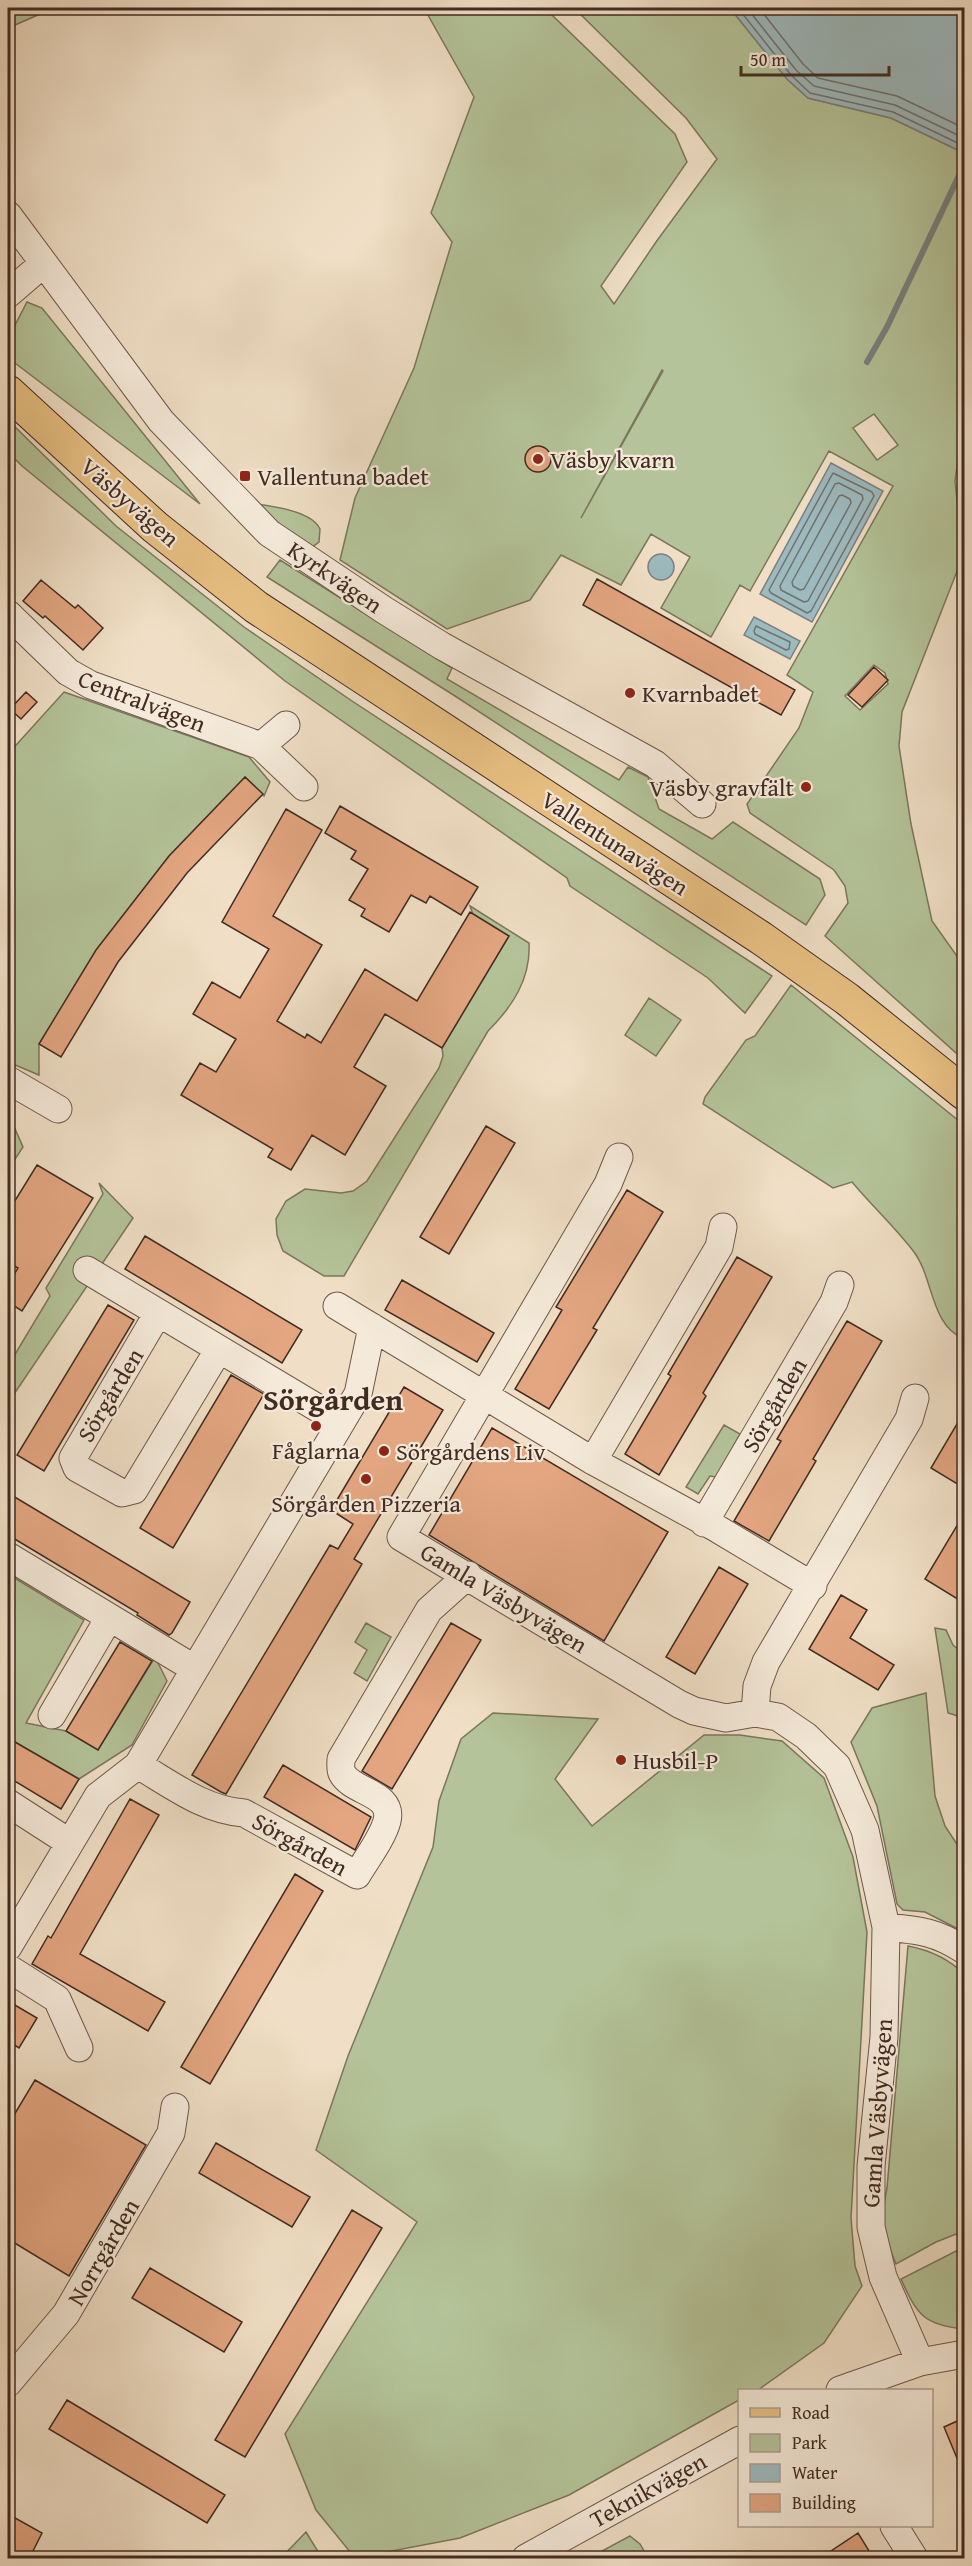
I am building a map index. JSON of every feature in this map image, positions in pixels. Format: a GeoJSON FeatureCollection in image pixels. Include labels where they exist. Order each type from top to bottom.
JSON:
{"type":"FeatureCollection","features":[{"type":"Feature","properties":{"kind":"main road","name":"Väsbyvägen"},"geometry":{"type":"LineString","coordinates":[[8,392],[155,527],[256,607]]}},
{"type":"Feature","properties":{"kind":"main road","name":"Vallentunavägen"},"geometry":{"type":"LineString","coordinates":[[256,607],[760,938],[848,999],[964,1093]]}},
{"type":"Feature","properties":{"kind":"street","name":"Kyrkvägen"},"geometry":{"type":"LineString","coordinates":[[8,215],[161,421],[269,532],[394,616],[655,764],[702,804]]}},
{"type":"Feature","properties":{"kind":"street"},"geometry":{"type":"LineString","coordinates":[[8,294],[43,264]]}},
{"type":"Feature","properties":{"kind":"street","name":"Centralvägen"},"geometry":{"type":"LineString","coordinates":[[8,614],[69,672],[91,685],[261,746],[304,786]]}},
{"type":"Feature","properties":{"kind":"street"},"geometry":{"type":"LineString","coordinates":[[261,746],[286,725]]}},
{"type":"Feature","properties":{"kind":"street"},"geometry":{"type":"LineString","coordinates":[[8,1080],[58,1109]]}},
{"type":"Feature","properties":{"kind":"street"},"geometry":{"type":"LineString","coordinates":[[483,1395],[608,1184],[619,1157]]}},
{"type":"Feature","properties":{"kind":"street"},"geometry":{"type":"LineString","coordinates":[[593,1461],[719,1246],[723,1227]]}},
{"type":"Feature","properties":{"kind":"street"},"geometry":{"type":"LineString","coordinates":[[87,1270],[341,1422]]}},
{"type":"Feature","properties":{"kind":"street","name":"Sörgården"},"geometry":{"type":"LineString","coordinates":[[704,1523],[834,1302],[840,1285]]}},
{"type":"Feature","properties":{"kind":"street"},"geometry":{"type":"LineString","coordinates":[[337,1306],[593,1461],[813,1586]]}},
{"type":"Feature","properties":{"kind":"street","name":"Sörgården"},"geometry":{"type":"LineString","coordinates":[[158,1312],[73,1458],[78,1468],[122,1493],[134,1490],[219,1349]]}},
{"type":"Feature","properties":{"kind":"street"},"geometry":{"type":"LineString","coordinates":[[8,1947],[98,1796],[138,1765],[358,1395],[372,1327]]}},
{"type":"Feature","properties":{"kind":"street","name":"Gamla Väsbyvägen"},"geometry":{"type":"LineString","coordinates":[[483,1395],[401,1537],[694,1711],[726,1718],[755,1713],[778,1717],[806,1736],[837,1766],[865,1830],[886,1927],[884,2037],[871,2166],[870,2227],[883,2277],[920,2362]]}},
{"type":"Feature","properties":{"kind":"street"},"geometry":{"type":"LineString","coordinates":[[755,1713],[757,1686],[766,1662],[813,1586],[909,1419],[915,1398]]}},
{"type":"Feature","properties":{"kind":"street"},"geometry":{"type":"LineString","coordinates":[[8,1556],[195,1669]]}},
{"type":"Feature","properties":{"kind":"street","name":"Sörgården"},"geometry":{"type":"LineString","coordinates":[[138,1765],[206,1805],[224,1812],[244,1813],[357,1875],[387,1824],[388,1812],[383,1801],[347,1778],[342,1772],[341,1759],[429,1610],[468,1575]]}},
{"type":"Feature","properties":{"kind":"street"},"geometry":{"type":"LineString","coordinates":[[52,1715],[109,1618]]}},
{"type":"Feature","properties":{"kind":"street"},"geometry":{"type":"LineString","coordinates":[[8,1803],[70,1843]]}},
{"type":"Feature","properties":{"kind":"street"},"geometry":{"type":"LineString","coordinates":[[886,1927],[923,1930],[947,1939],[964,1950]]}},
{"type":"Feature","properties":{"kind":"street"},"geometry":{"type":"LineString","coordinates":[[8,1968],[57,1999],[79,2048]]}},
{"type":"Feature","properties":{"kind":"street","name":"Norrgården"},"geometry":{"type":"LineString","coordinates":[[8,2383],[66,2314],[171,2133],[175,2107]]}},
{"type":"Feature","properties":{"kind":"street"},"geometry":{"type":"LineString","coordinates":[[846,2389],[920,2362],[964,2354]]}},
{"type":"Feature","properties":{"kind":"street","name":"Teknikvägen"},"geometry":{"type":"LineString","coordinates":[[526,2559],[738,2441]]}},
{"type":"Feature","properties":{"kind":"street"},"geometry":{"type":"LineString","coordinates":[[895,2527],[914,2559]]}},
{"type":"Feature","properties":{"kind":"green space"},"geometry":{"type":"Polygon","coordinates":[[[8,8],[54,8],[8,28],[8,8]]]}},
{"type":"Feature","properties":{"kind":"green space"},"geometry":{"type":"Polygon","coordinates":[[[424,8],[548,8],[552,15],[675,134],[687,162],[601,286],[614,304],[717,159],[686,118],[574,8],[733,8],[733,12],[787,79],[808,98],[891,118],[964,153],[964,455],[958,460],[955,481],[963,556],[902,712],[899,746],[911,824],[932,921],[964,966],[964,1060],[825,936],[848,903],[845,886],[834,870],[750,813],[747,804],[799,728],[813,692],[787,675],[893,486],[829,451],[750,591],[740,585],[711,637],[661,608],[690,557],[651,534],[621,585],[561,555],[530,600],[447,629],[340,560],[355,498],[414,368],[452,242],[431,213],[474,97],[424,8]],[[662,370],[581,518],[663,371],[662,370]],[[874,414],[853,428],[877,460],[898,445],[874,414]],[[874,665],[845,696],[860,710],[888,684],[885,673],[874,665]]]}},
{"type":"Feature","properties":{"kind":"green space"},"geometry":{"type":"Polygon","coordinates":[[[8,239],[13,248],[14,257],[13,266],[8,274],[8,239]]]}},
{"type":"Feature","properties":{"kind":"green space"},"geometry":{"type":"Polygon","coordinates":[[[27,302],[42,308],[200,504],[11,360],[12,331],[27,302]]]}},
{"type":"Feature","properties":{"kind":"green space"},"geometry":{"type":"Polygon","coordinates":[[[8,420],[116,526],[244,627],[352,701],[772,976],[745,1013],[708,978],[570,886],[567,878],[285,681],[22,466],[8,452],[8,420]]]}},
{"type":"Feature","properties":{"kind":"green space"},"geometry":{"type":"Polygon","coordinates":[[[255,504],[291,510],[309,518],[320,529],[319,542],[308,550],[255,504]]]}},
{"type":"Feature","properties":{"kind":"green space"},"geometry":{"type":"Polygon","coordinates":[[[280,560],[452,668],[447,679],[619,780],[628,767],[648,777],[659,809],[712,839],[733,822],[820,879],[825,895],[806,925],[455,696],[267,577],[280,560]]]}},
{"type":"Feature","properties":{"kind":"green space"},"geometry":{"type":"Polygon","coordinates":[[[64,692],[249,757],[270,782],[264,796],[245,777],[170,855],[98,948],[39,1044],[39,1075],[8,1062],[8,754],[64,692]]]}},
{"type":"Feature","properties":{"kind":"green space"},"geometry":{"type":"Polygon","coordinates":[[[470,906],[529,943],[527,969],[523,980],[512,1002],[488,1031],[344,1276],[324,1276],[283,1251],[277,1235],[276,1219],[286,1201],[305,1189],[341,1193],[353,1191],[367,1181],[439,1068],[443,1056],[442,1048],[509,936],[473,914],[470,906]]]}},
{"type":"Feature","properties":{"kind":"green space"},"geometry":{"type":"Polygon","coordinates":[[[791,985],[964,1125],[964,1339],[945,1323],[914,1252],[852,1182],[833,1188],[703,1104],[705,1097],[746,1040],[755,1036],[791,985]]]}},
{"type":"Feature","properties":{"kind":"green space"},"geometry":{"type":"Polygon","coordinates":[[[649,998],[681,1020],[656,1056],[625,1035],[649,998]]]}},
{"type":"Feature","properties":{"kind":"green space"},"geometry":{"type":"Polygon","coordinates":[[[8,1119],[12,1122],[23,1147],[8,1170],[8,1119]]]}},
{"type":"Feature","properties":{"kind":"green space"},"geometry":{"type":"Polygon","coordinates":[[[99,1183],[133,1218],[8,1403],[8,1366],[50,1296],[46,1288],[103,1194],[99,1183]]]}},
{"type":"Feature","properties":{"kind":"green space"},"geometry":{"type":"Polygon","coordinates":[[[724,1425],[740,1434],[716,1477],[710,1476],[698,1494],[686,1487],[724,1425]]]}},
{"type":"Feature","properties":{"kind":"green space"},"geometry":{"type":"Polygon","coordinates":[[[8,1574],[84,1620],[26,1723],[66,1731],[98,1750],[155,1657],[167,1681],[132,1745],[79,1779],[8,1738],[8,1574]]]}},
{"type":"Feature","properties":{"kind":"green space"},"geometry":{"type":"Polygon","coordinates":[[[366,1623],[391,1637],[367,1681],[354,1673],[367,1650],[355,1642],[366,1623]]]}},
{"type":"Feature","properties":{"kind":"green space"},"geometry":{"type":"Polygon","coordinates":[[[935,1628],[946,1630],[953,1645],[964,1654],[964,1718],[948,1713],[935,1628]]]}},
{"type":"Feature","properties":{"kind":"green space"},"geometry":{"type":"Polygon","coordinates":[[[926,1693],[935,1796],[945,1826],[964,1855],[964,1932],[925,1912],[903,1910],[897,1904],[877,1806],[851,1742],[872,1708],[926,1693]]]}},
{"type":"Feature","properties":{"kind":"green space"},"geometry":{"type":"Polygon","coordinates":[[[493,1713],[598,1719],[555,1779],[592,1826],[704,1735],[740,1735],[782,1741],[824,1778],[853,1857],[867,1932],[851,2218],[855,2266],[862,2286],[824,2343],[759,2389],[738,2389],[738,2401],[569,2495],[460,2538],[355,2558],[316,2510],[285,2434],[417,2222],[316,2150],[348,2056],[433,1847],[439,1801],[461,1739],[493,1713]]]}},
{"type":"Feature","properties":{"kind":"green space"},"geometry":{"type":"Polygon","coordinates":[[[908,1946],[938,1956],[964,1974],[964,2231],[936,2242],[896,2264],[884,2227],[884,2209],[908,1946]]]}},
{"type":"Feature","properties":{"kind":"green space"},"geometry":{"type":"Polygon","coordinates":[[[964,2247],[964,2329],[940,2325],[924,2316],[917,2310],[901,2279],[964,2247]]]}},
{"type":"Feature","properties":{"kind":"green space"},"geometry":{"type":"Polygon","coordinates":[[[306,2532],[322,2558],[281,2558],[306,2532]]]}},
{"type":"Feature","properties":{"kind":"green space"},"geometry":{"type":"Polygon","coordinates":[[[630,2536],[640,2544],[648,2558],[589,2558],[630,2536]]]}},
{"type":"Feature","properties":{"kind":"water"},"geometry":{"type":"Polygon","coordinates":[[[730,8],[964,8],[964,153],[891,118],[808,98],[787,79],[730,8]]]}},
{"type":"Feature","properties":{"kind":"water"},"geometry":{"type":"Polygon","coordinates":[[[831,463],[883,491],[812,622],[760,594],[831,463]]]}},
{"type":"Feature","properties":{"kind":"water"},"geometry":{"type":"Polygon","coordinates":[[[661,554],[670,558],[674,567],[670,576],[661,580],[652,576],[648,567],[652,558],[661,554]]]}},
{"type":"Feature","properties":{"kind":"water"},"geometry":{"type":"Polygon","coordinates":[[[754,617],[800,641],[790,659],[744,635],[754,617]]]}},
{"type":"Feature","properties":{"kind":"building","name":"Väsby kvarn"},"geometry":{"type":"Polygon","coordinates":[[[538,446],[547,450],[551,459],[547,468],[538,472],[529,468],[525,459],[529,450],[538,446]]]}},
{"type":"Feature","properties":{"kind":"building"},"geometry":{"type":"Polygon","coordinates":[[[597,579],[795,690],[781,715],[583,605],[597,579]]]}},
{"type":"Feature","properties":{"kind":"building"},"geometry":{"type":"Polygon","coordinates":[[[41,580],[75,608],[78,605],[103,628],[83,650],[45,616],[43,618],[23,601],[41,580]]]}},
{"type":"Feature","properties":{"kind":"building"},"geometry":{"type":"Polygon","coordinates":[[[874,667],[888,680],[862,707],[848,695],[874,667]]]}},
{"type":"Feature","properties":{"kind":"building"},"geometry":{"type":"Polygon","coordinates":[[[26,692],[37,702],[21,719],[10,709],[26,692]]]}},
{"type":"Feature","properties":{"kind":"building"},"geometry":{"type":"Polygon","coordinates":[[[245,777],[263,794],[187,873],[118,962],[61,1057],[39,1044],[96,950],[169,856],[245,777]]]}},
{"type":"Feature","properties":{"kind":"building"},"geometry":{"type":"Polygon","coordinates":[[[340,806],[478,887],[461,915],[430,896],[426,903],[411,895],[389,932],[361,916],[365,909],[349,900],[368,869],[351,859],[356,851],[325,833],[340,806]]]}},
{"type":"Feature","properties":{"kind":"building"},"geometry":{"type":"Polygon","coordinates":[[[286,809],[322,830],[273,916],[322,945],[277,1021],[305,1038],[307,1034],[321,1043],[365,969],[417,1001],[470,912],[509,936],[442,1048],[385,1014],[354,1067],[386,1086],[345,1155],[312,1135],[291,1170],[268,1157],[273,1149],[181,1095],[200,1063],[216,1072],[236,1039],[193,1014],[212,982],[240,998],[269,949],[222,922],[286,809]]]}},
{"type":"Feature","properties":{"kind":"building"},"geometry":{"type":"Polygon","coordinates":[[[486,1126],[515,1143],[449,1254],[420,1237],[486,1126]]]}},
{"type":"Feature","properties":{"kind":"building"},"geometry":{"type":"Polygon","coordinates":[[[37,1165],[93,1198],[22,1311],[8,1302],[8,1284],[18,1268],[8,1262],[8,1212],[37,1165]]]}},
{"type":"Feature","properties":{"kind":"building"},"geometry":{"type":"Polygon","coordinates":[[[627,1190],[663,1212],[593,1328],[597,1330],[549,1409],[515,1389],[562,1310],[556,1307],[627,1190]]]}},
{"type":"Feature","properties":{"kind":"building"},"geometry":{"type":"Polygon","coordinates":[[[145,1236],[302,1330],[282,1363],[125,1269],[145,1236]]]}},
{"type":"Feature","properties":{"kind":"building"},"geometry":{"type":"Polygon","coordinates":[[[737,1257],[772,1277],[703,1393],[706,1396],[659,1475],[625,1454],[671,1376],[668,1374],[737,1257]]]}},
{"type":"Feature","properties":{"kind":"building"},"geometry":{"type":"Polygon","coordinates":[[[402,1280],[494,1333],[477,1362],[385,1310],[402,1280]]]}},
{"type":"Feature","properties":{"kind":"building"},"geometry":{"type":"Polygon","coordinates":[[[108,1305],[134,1320],[44,1471],[17,1455],[108,1305]]]}},
{"type":"Feature","properties":{"kind":"building"},"geometry":{"type":"Polygon","coordinates":[[[847,1321],[882,1341],[813,1459],[816,1461],[769,1541],[734,1521],[781,1441],[777,1439],[847,1321]]]}},
{"type":"Feature","properties":{"kind":"building"},"geometry":{"type":"Polygon","coordinates":[[[231,1375],[264,1394],[173,1548],[140,1528],[231,1375]]]}},
{"type":"Feature","properties":{"kind":"building"},"geometry":{"type":"Polygon","coordinates":[[[404,1387],[443,1410],[354,1559],[362,1564],[226,1794],[221,1792],[192,1775],[330,1545],[338,1549],[353,1524],[331,1510],[404,1387]]]}},
{"type":"Feature","properties":{"kind":"building"},"geometry":{"type":"Polygon","coordinates":[[[964,1412],[964,1488],[931,1468],[964,1412]]]}},
{"type":"Feature","properties":{"kind":"building"},"geometry":{"type":"Polygon","coordinates":[[[492,1428],[668,1532],[604,1641],[429,1535],[492,1428]]]}},
{"type":"Feature","properties":{"kind":"building"},"geometry":{"type":"Polygon","coordinates":[[[8,1493],[190,1602],[172,1633],[169,1635],[137,1615],[138,1613],[8,1535],[8,1493]]]}},
{"type":"Feature","properties":{"kind":"building"},"geometry":{"type":"Polygon","coordinates":[[[964,1514],[964,1603],[925,1579],[964,1514]]]}},
{"type":"Feature","properties":{"kind":"building"},"geometry":{"type":"Polygon","coordinates":[[[719,1567],[748,1584],[695,1674],[666,1657],[719,1567]]]}},
{"type":"Feature","properties":{"kind":"building"},"geometry":{"type":"Polygon","coordinates":[[[841,1595],[867,1610],[850,1638],[894,1665],[878,1690],[809,1649],[841,1595]]]}},
{"type":"Feature","properties":{"kind":"building"},"geometry":{"type":"Polygon","coordinates":[[[451,1623],[481,1640],[392,1789],[362,1771],[451,1623]]]}},
{"type":"Feature","properties":{"kind":"building"},"geometry":{"type":"Polygon","coordinates":[[[120,1642],[152,1661],[98,1750],[66,1731],[120,1642]]]}},
{"type":"Feature","properties":{"kind":"building"},"geometry":{"type":"Polygon","coordinates":[[[8,1738],[79,1779],[61,1809],[8,1777],[8,1738]]]}},
{"type":"Feature","properties":{"kind":"building"},"geometry":{"type":"Polygon","coordinates":[[[283,1765],[371,1817],[355,1850],[264,1797],[283,1765]]]}},
{"type":"Feature","properties":{"kind":"building"},"geometry":{"type":"Polygon","coordinates":[[[130,1799],[159,1815],[80,1954],[165,2002],[148,2031],[32,1964],[48,1936],[51,1938],[130,1799]]]}},
{"type":"Feature","properties":{"kind":"building"},"geometry":{"type":"Polygon","coordinates":[[[295,1874],[323,1891],[210,2084],[181,2067],[295,1874]]]}},
{"type":"Feature","properties":{"kind":"building"},"geometry":{"type":"Polygon","coordinates":[[[8,2001],[37,2018],[19,2048],[8,2041],[8,2001]]]}},
{"type":"Feature","properties":{"kind":"building"},"geometry":{"type":"Polygon","coordinates":[[[35,2080],[146,2145],[69,2276],[8,2239],[8,2125],[35,2080]]]}},
{"type":"Feature","properties":{"kind":"building"},"geometry":{"type":"Polygon","coordinates":[[[216,2143],[310,2197],[292,2227],[199,2173],[216,2143]]]}},
{"type":"Feature","properties":{"kind":"building"},"geometry":{"type":"Polygon","coordinates":[[[352,2210],[382,2228],[245,2457],[215,2440],[352,2210]]]}},
{"type":"Feature","properties":{"kind":"building"},"geometry":{"type":"Polygon","coordinates":[[[150,2268],[242,2322],[224,2352],[132,2298],[150,2268]]]}},
{"type":"Feature","properties":{"kind":"building"},"geometry":{"type":"Polygon","coordinates":[[[67,2400],[225,2495],[207,2523],[49,2429],[67,2400]]]}},
{"type":"Feature","properties":{"kind":"building"},"geometry":{"type":"Polygon","coordinates":[[[964,2418],[964,2475],[944,2427],[964,2418]]]}},
{"type":"Feature","properties":{"kind":"building"},"geometry":{"type":"Polygon","coordinates":[[[8,2514],[42,2533],[29,2559],[8,2559],[8,2514]]]}},
{"type":"Feature","properties":{"kind":"building"},"geometry":{"type":"Polygon","coordinates":[[[858,2533],[874,2559],[819,2559],[858,2533]]]}},
{"type":"Feature","properties":{"kind":"waterway"},"geometry":{"type":"LineString","coordinates":[[867,362],[887,327],[964,165]]}},
{"type":"Feature","properties":{"kind":"place","name":"Väsby kvarn"},"geometry":{"type":"Point","coordinates":[538,459]}},
{"type":"Feature","properties":{"kind":"place","name":"Vallentuna badet"},"geometry":{"type":"Point","coordinates":[245,476]}},
{"type":"Feature","properties":{"kind":"place","name":"Kvarnbadet"},"geometry":{"type":"Point","coordinates":[630,693]}},
{"type":"Feature","properties":{"kind":"place","name":"Väsby gravfält"},"geometry":{"type":"Point","coordinates":[806,787]}},
{"type":"Feature","properties":{"kind":"place","name":"Fåglarna"},"geometry":{"type":"Point","coordinates":[316,1426]}},
{"type":"Feature","properties":{"kind":"place","name":"Sörgårdens Liv"},"geometry":{"type":"Point","coordinates":[384,1451]}},
{"type":"Feature","properties":{"kind":"place","name":"Sörgården Pizzeria"},"geometry":{"type":"Point","coordinates":[366,1479]}},
{"type":"Feature","properties":{"kind":"place","name":"Husbil-P"},"geometry":{"type":"Point","coordinates":[621,1760]}},
{"type":"Feature","properties":{"kind":"district","name":"Sörgården"},"geometry":{"type":"Point","coordinates":[333,1399]}}]}
